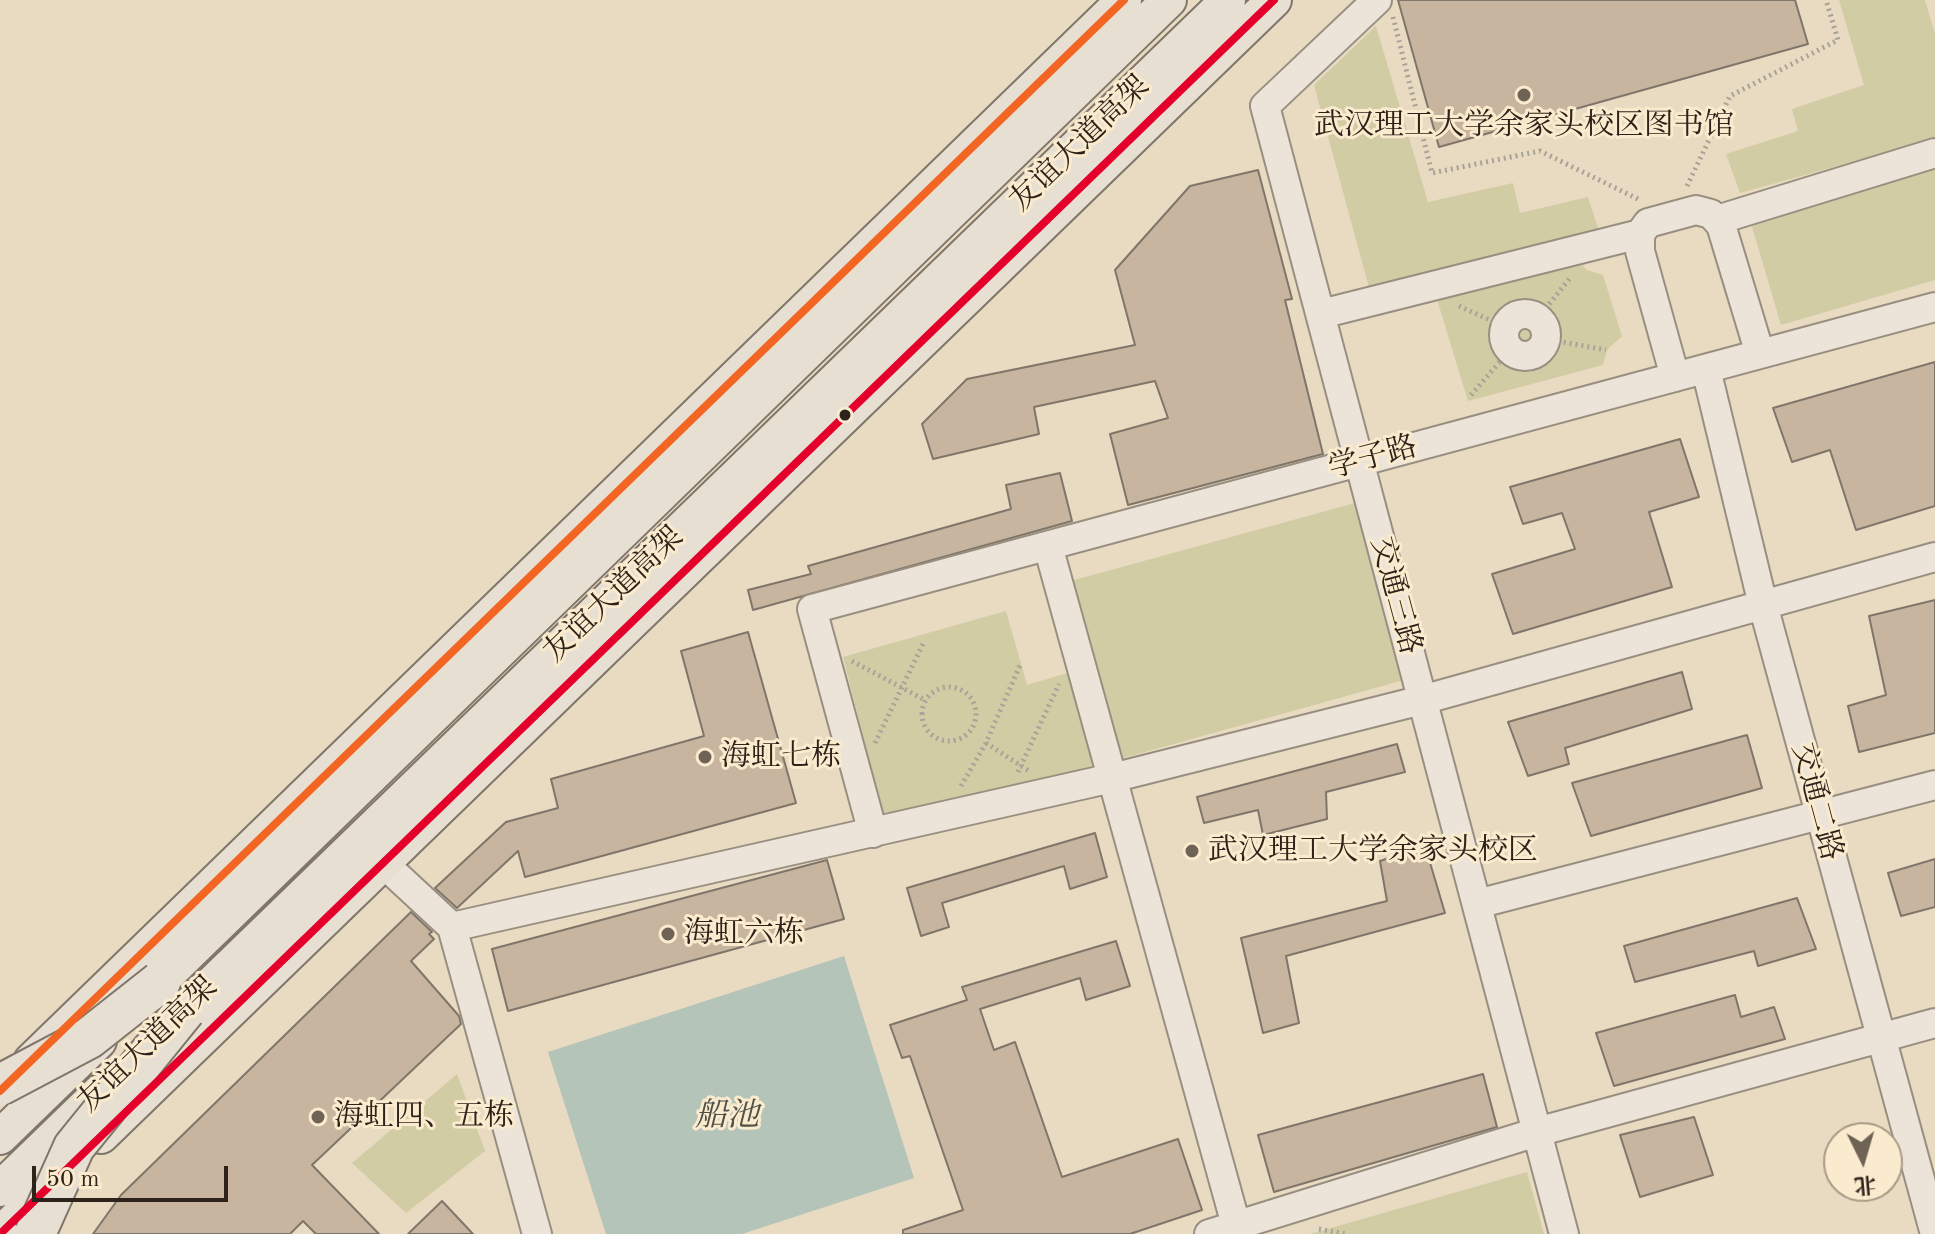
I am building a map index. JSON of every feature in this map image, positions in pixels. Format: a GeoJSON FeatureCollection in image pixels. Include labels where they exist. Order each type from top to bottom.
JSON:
{"type":"FeatureCollection","features":[{"type":"Feature","properties":{"kind":"highway"},"geometry":{"type":"LineString","coordinates":[[0,1088],[172,996]]}},
{"type":"Feature","properties":{"kind":"highway"},"geometry":{"type":"LineString","coordinates":[[35,1234],[74,1147],[172,996]]}},
{"type":"Feature","properties":{"kind":"main road"},"geometry":{"type":"LineString","coordinates":[[0,1088],[1124,0]]}},
{"type":"Feature","properties":{"kind":"main road","name":"友谊大道高架"},"geometry":{"type":"LineString","coordinates":[[0,1189],[172,996],[1169,0]]}},
{"type":"Feature","properties":{"kind":"main road","name":"友谊大道高架"},"geometry":{"type":"LineString","coordinates":[[0,1137],[172,996],[1228,0]]}},
{"type":"Feature","properties":{"kind":"main road"},"geometry":{"type":"LineString","coordinates":[[0,1234],[1274,0]]}},
{"type":"Feature","properties":{"kind":"street","name":"交通三路"},"geometry":{"type":"LineString","coordinates":[[1384,4],[1265,106],[1564,1234]]}},
{"type":"Feature","properties":{"kind":"street"},"geometry":{"type":"LineString","coordinates":[[1717,220],[1935,153]]}},
{"type":"Feature","properties":{"kind":"street"},"geometry":{"type":"LineString","coordinates":[[1675,377],[1640,251],[1640,234],[1648,223],[1673,216],[1696,210],[1711,214],[1717,220],[1760,354]]}},
{"type":"Feature","properties":{"kind":"street"},"geometry":{"type":"LineString","coordinates":[[1321,314],[1640,234]]}},
{"type":"Feature","properties":{"kind":"street","name":"学子路"},"geometry":{"type":"LineString","coordinates":[[821,644],[812,609],[1935,307]]}},
{"type":"Feature","properties":{"kind":"street"},"geometry":{"type":"LineString","coordinates":[[1508,338],[1528,355],[1540,350],[1542,328]]}},
{"type":"Feature","properties":{"kind":"street","name":"交通二路"},"geometry":{"type":"LineString","coordinates":[[1706,369],[1763,605],[1879,1039],[1935,1234]]}},
{"type":"Feature","properties":{"kind":"street"},"geometry":{"type":"LineString","coordinates":[[1048,546],[1236,1225]]}},
{"type":"Feature","properties":{"kind":"street"},"geometry":{"type":"LineString","coordinates":[[452,927],[1112,778],[1422,700],[1935,557]]}},
{"type":"Feature","properties":{"kind":"street"},"geometry":{"type":"LineString","coordinates":[[821,644],[873,833]]}},
{"type":"Feature","properties":{"kind":"street"},"geometry":{"type":"LineString","coordinates":[[1477,904],[1935,785]]}},
{"type":"Feature","properties":{"kind":"street"},"geometry":{"type":"LineString","coordinates":[[383,863],[452,927],[537,1234]]}},
{"type":"Feature","properties":{"kind":"street"},"geometry":{"type":"LineString","coordinates":[[1209,1234],[1537,1132],[1935,1023]]}},
{"type":"Feature","properties":{"kind":"path"},"geometry":{"type":"LineString","coordinates":[[1384,4],[1432,173],[1540,151],[1673,216],[1730,96],[1838,40],[1826,0]]}},
{"type":"Feature","properties":{"kind":"path"},"geometry":{"type":"LineString","coordinates":[[1589,247],[1542,328],[1606,350]]}},
{"type":"Feature","properties":{"kind":"path"},"geometry":{"type":"LineString","coordinates":[[1450,302],[1508,338],[1471,395]]}},
{"type":"Feature","properties":{"kind":"path"},"geometry":{"type":"LineString","coordinates":[[871,751],[924,642]]}},
{"type":"Feature","properties":{"kind":"path"},"geometry":{"type":"LineString","coordinates":[[821,644],[925,700]]}},
{"type":"Feature","properties":{"kind":"path"},"geometry":{"type":"LineString","coordinates":[[1007,803],[1020,765],[1077,650]]}},
{"type":"Feature","properties":{"kind":"path"},"geometry":{"type":"LineString","coordinates":[[943,818],[986,743],[1021,663]]}},
{"type":"Feature","properties":{"kind":"path"},"geometry":{"type":"LineString","coordinates":[[937,689],[960,689],[975,707],[974,723],[955,740],[937,738],[930,733],[922,717],[925,700],[937,689]]}},
{"type":"Feature","properties":{"kind":"path"},"geometry":{"type":"LineString","coordinates":[[986,743],[1040,778]]}},
{"type":"Feature","properties":{"kind":"shaded area"},"geometry":{"type":"Polygon","coordinates":[[[1839,0],[1925,0],[1935,34],[1935,139],[1740,193],[1726,154],[1798,131],[1792,109],[1864,85],[1839,0]]]}},
{"type":"Feature","properties":{"kind":"shaded area"},"geometry":{"type":"Polygon","coordinates":[[[1376,26],[1428,202],[1513,183],[1520,213],[1588,197],[1600,234],[1371,295],[1314,85],[1376,26]]]}},
{"type":"Feature","properties":{"kind":"shaded area"},"geometry":{"type":"Polygon","coordinates":[[[1935,164],[1935,280],[1781,325],[1750,220],[1935,164]]]}},
{"type":"Feature","properties":{"kind":"shaded area"},"geometry":{"type":"Polygon","coordinates":[[[1576,258],[1587,270],[1603,275],[1622,336],[1607,350],[1603,365],[1468,401],[1436,296],[1576,258]]]}},
{"type":"Feature","properties":{"kind":"shaded area"},"geometry":{"type":"Polygon","coordinates":[[[1355,503],[1404,680],[1120,759],[1071,581],[1355,503]]]}},
{"type":"Feature","properties":{"kind":"shaded area"},"geometry":{"type":"Polygon","coordinates":[[[1006,611],[1027,685],[1071,672],[1099,764],[885,822],[843,657],[1006,611]]]}},
{"type":"Feature","properties":{"kind":"shaded area"},"geometry":{"type":"Polygon","coordinates":[[[457,1074],[485,1151],[406,1213],[352,1163],[457,1074]]]}},
{"type":"Feature","properties":{"kind":"shaded area"},"geometry":{"type":"Polygon","coordinates":[[[1527,1172],[1544,1234],[1310,1234],[1527,1172]]]}},
{"type":"Feature","properties":{"kind":"water","name":"船池"},"geometry":{"type":"Polygon","coordinates":[[[844,956],[914,1178],[742,1234],[606,1234],[548,1052],[844,956]]]}},
{"type":"Feature","properties":{"kind":"building","name":"武汉理工大学余家头校区图书馆"},"geometry":{"type":"Polygon","coordinates":[[[1398,0],[1795,0],[1808,44],[1439,147],[1398,0]]]}},
{"type":"Feature","properties":{"kind":"building"},"geometry":{"type":"Polygon","coordinates":[[[1258,170],[1292,299],[1285,300],[1323,454],[1128,505],[1110,434],[1168,418],[1155,381],[1034,407],[1039,434],[933,459],[922,424],[967,379],[1135,345],[1115,270],[1190,186],[1258,170]]]}},
{"type":"Feature","properties":{"kind":"building"},"geometry":{"type":"Polygon","coordinates":[[[1935,362],[1935,506],[1856,530],[1830,450],[1792,462],[1773,408],[1935,362]]]}},
{"type":"Feature","properties":{"kind":"building"},"geometry":{"type":"Polygon","coordinates":[[[1680,439],[1699,497],[1649,512],[1672,587],[1513,634],[1492,574],[1575,549],[1562,513],[1523,524],[1510,487],[1680,439]]]}},
{"type":"Feature","properties":{"kind":"building"},"geometry":{"type":"Polygon","coordinates":[[[1060,473],[1072,521],[753,610],[748,590],[811,574],[808,566],[1011,509],[1006,485],[1060,473]]]}},
{"type":"Feature","properties":{"kind":"building"},"geometry":{"type":"Polygon","coordinates":[[[1935,600],[1935,733],[1859,752],[1848,706],[1886,695],[1869,616],[1935,600]]]}},
{"type":"Feature","properties":{"kind":"building","name":"海虹七栋"},"geometry":{"type":"Polygon","coordinates":[[[748,632],[796,803],[525,877],[518,851],[457,908],[435,888],[506,822],[558,808],[551,779],[704,736],[681,651],[748,632]]]}},
{"type":"Feature","properties":{"kind":"building"},"geometry":{"type":"Polygon","coordinates":[[[1682,672],[1692,709],[1565,748],[1569,764],[1528,776],[1508,722],[1682,672]]]}},
{"type":"Feature","properties":{"kind":"building"},"geometry":{"type":"Polygon","coordinates":[[[1747,735],[1762,788],[1591,836],[1572,783],[1747,735]]]}},
{"type":"Feature","properties":{"kind":"building"},"geometry":{"type":"Polygon","coordinates":[[[1397,744],[1405,772],[1326,792],[1327,819],[1263,835],[1258,810],[1204,823],[1197,797],[1397,744]]]}},
{"type":"Feature","properties":{"kind":"building"},"geometry":{"type":"Polygon","coordinates":[[[1095,833],[1107,877],[1070,889],[1064,866],[942,903],[949,927],[921,936],[907,888],[1095,833]]]}},
{"type":"Feature","properties":{"kind":"building"},"geometry":{"type":"Polygon","coordinates":[[[1425,846],[1445,913],[1286,956],[1299,1023],[1263,1033],[1241,938],[1387,901],[1380,861],[1425,846]]]}},
{"type":"Feature","properties":{"kind":"building"},"geometry":{"type":"Polygon","coordinates":[[[1935,859],[1935,907],[1901,916],[1888,873],[1935,859]]]}},
{"type":"Feature","properties":{"kind":"building","name":"海虹六栋"},"geometry":{"type":"Polygon","coordinates":[[[827,860],[844,919],[508,1011],[492,949],[827,860]]]}},
{"type":"Feature","properties":{"kind":"building"},"geometry":{"type":"Polygon","coordinates":[[[1797,898],[1816,949],[1758,966],[1754,951],[1635,982],[1624,946],[1797,898]]]}},
{"type":"Feature","properties":{"kind":"building"},"geometry":{"type":"Polygon","coordinates":[[[411,912],[432,932],[429,934],[434,939],[411,961],[459,1016],[461,1024],[312,1165],[379,1234],[316,1234],[303,1221],[290,1234],[93,1234],[121,1195],[411,912]]]}},
{"type":"Feature","properties":{"kind":"building"},"geometry":{"type":"Polygon","coordinates":[[[1116,941],[1130,986],[1086,1000],[1080,978],[980,1009],[994,1050],[1015,1042],[1062,1177],[1178,1139],[1202,1210],[1130,1234],[903,1234],[903,1230],[963,1210],[910,1056],[902,1058],[890,1025],[967,1000],[962,987],[1116,941]]]}},
{"type":"Feature","properties":{"kind":"building"},"geometry":{"type":"Polygon","coordinates":[[[1735,995],[1741,1017],[1774,1007],[1785,1039],[1614,1086],[1596,1033],[1735,995]]]}},
{"type":"Feature","properties":{"kind":"building"},"geometry":{"type":"Polygon","coordinates":[[[1483,1074],[1497,1127],[1274,1192],[1258,1135],[1483,1074]]]}},
{"type":"Feature","properties":{"kind":"building"},"geometry":{"type":"Polygon","coordinates":[[[1694,1117],[1713,1175],[1640,1197],[1620,1135],[1694,1117]]]}},
{"type":"Feature","properties":{"kind":"building","name":"海虹四、五栋"},"geometry":{"type":"Polygon","coordinates":[[[442,1201],[473,1234],[408,1234],[442,1201]]]}},
{"type":"Feature","properties":{"kind":"transit line"},"geometry":{"type":"LineString","coordinates":[[0,1091],[1124,0]]}},
{"type":"Feature","properties":{"kind":"transit line"},"geometry":{"type":"LineString","coordinates":[[0,1234],[1274,0]]}},
{"type":"Feature","properties":{"kind":"place","name":"武汉理工大学余家头校区图书馆"},"geometry":{"type":"Point","coordinates":[1524,95]}},
{"type":"Feature","properties":{"kind":"place","name":"海虹七栋"},"geometry":{"type":"Point","coordinates":[705,757]}},
{"type":"Feature","properties":{"kind":"place","name":"武汉理工大学余家头校区"},"geometry":{"type":"Point","coordinates":[1192,851]}},
{"type":"Feature","properties":{"kind":"place","name":"海虹六栋"},"geometry":{"type":"Point","coordinates":[668,934]}},
{"type":"Feature","properties":{"kind":"place","name":"海虹四、五栋"},"geometry":{"type":"Point","coordinates":[318,1117]}}]}
